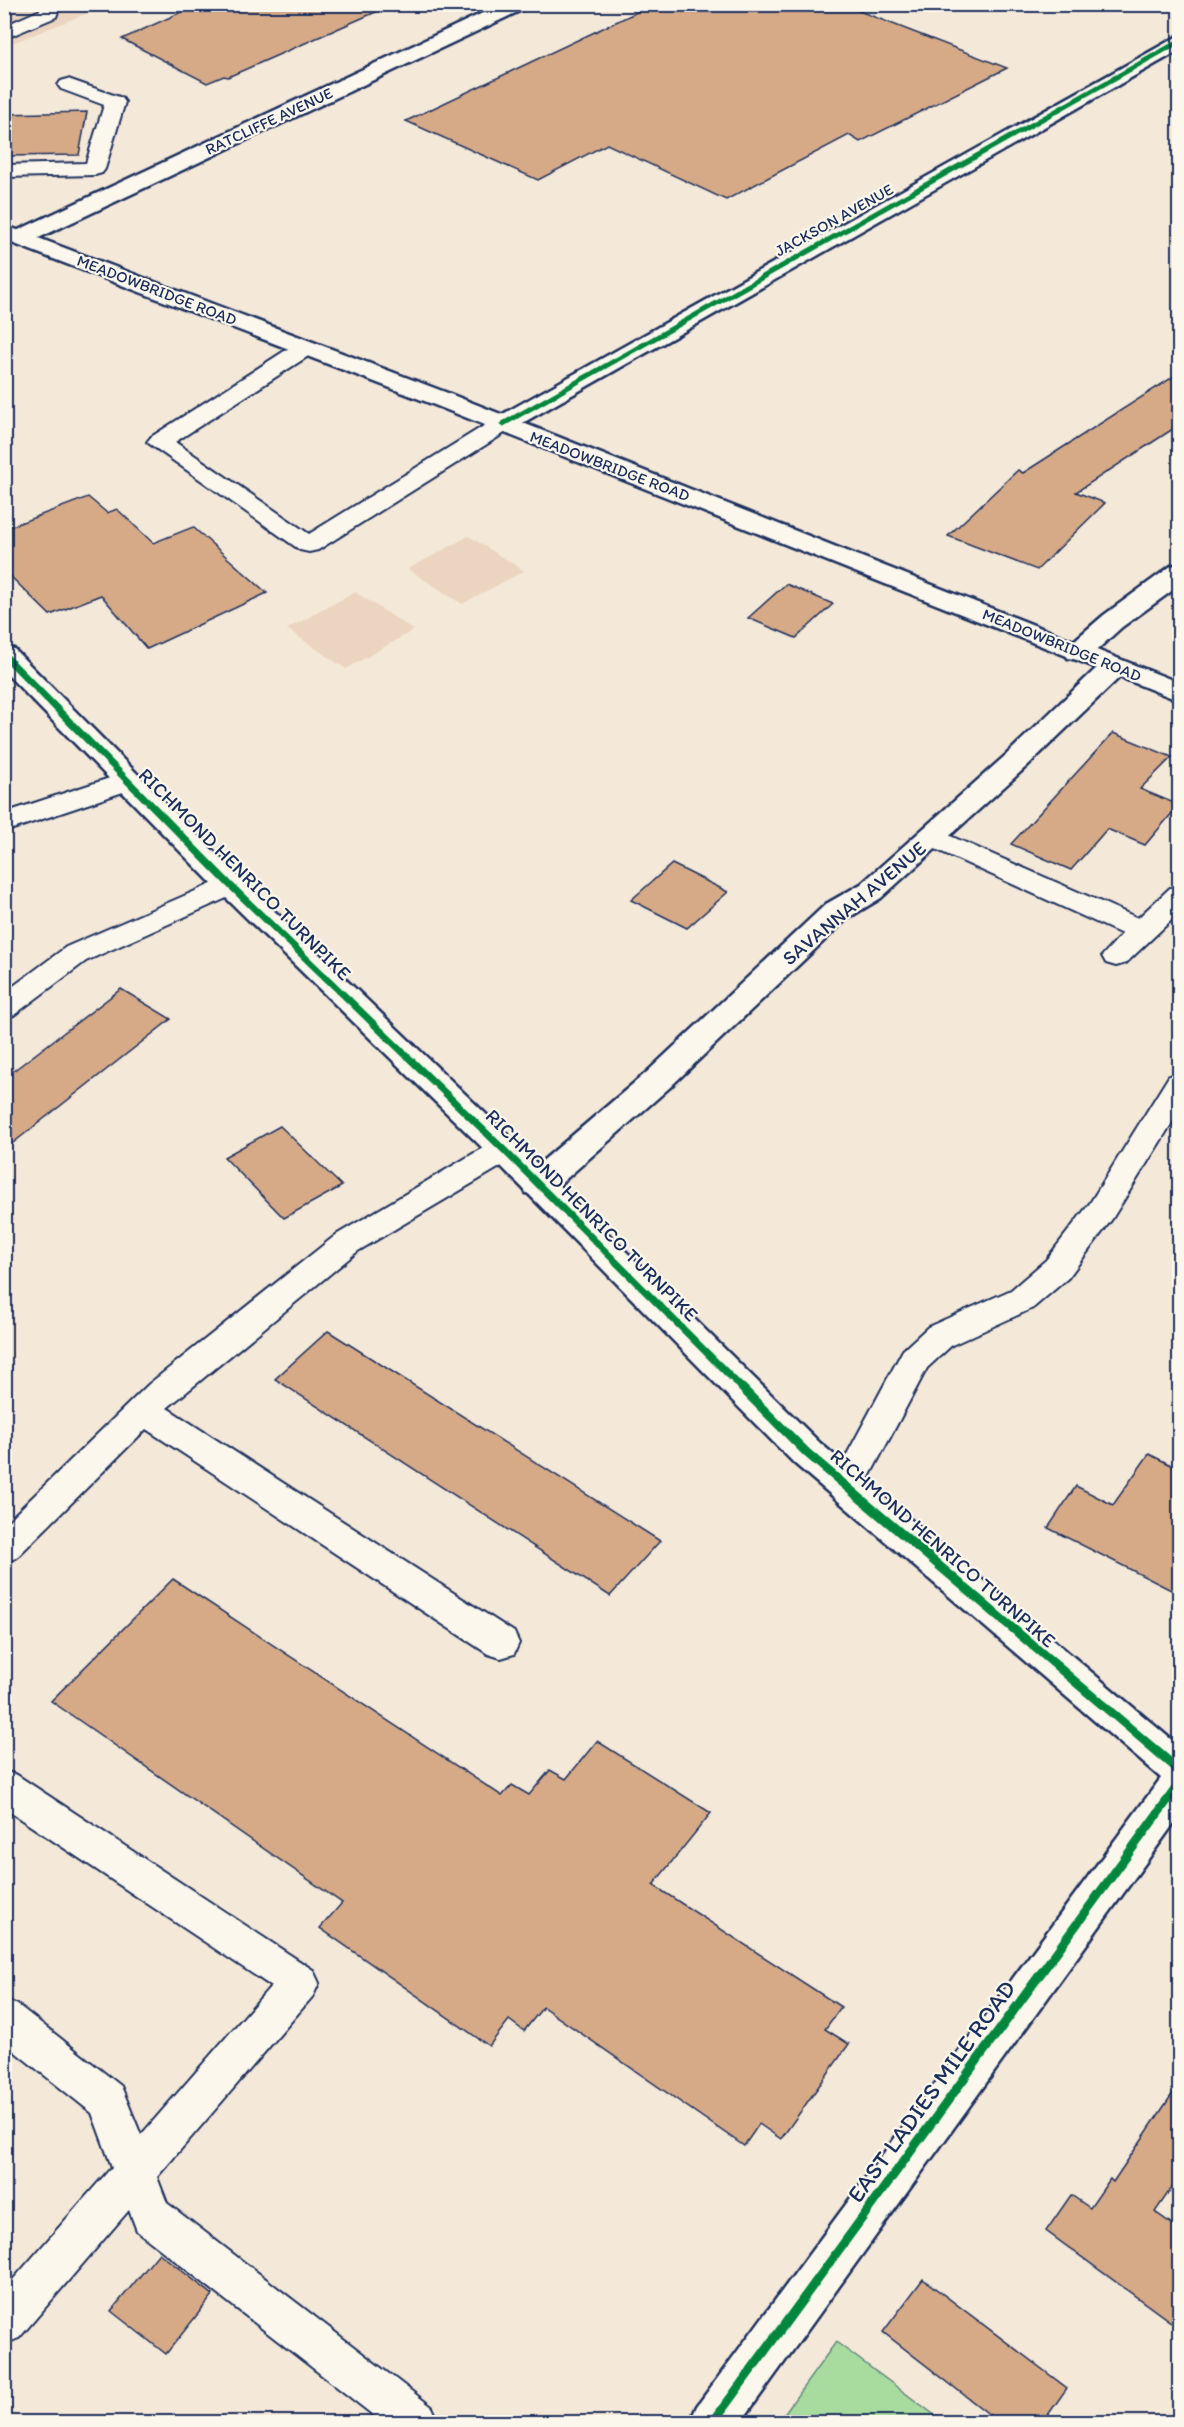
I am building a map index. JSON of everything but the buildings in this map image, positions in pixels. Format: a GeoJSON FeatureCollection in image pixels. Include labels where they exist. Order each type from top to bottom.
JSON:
{"type":"FeatureCollection","features":[{"type":"Feature","properties":{"kind":"street","name":"RATCLIFFE AVENUE"},"geometry":{"type":"LineString","coordinates":[[12,235],[127,187],[519,4]]}},
{"type":"Feature","properties":{"kind":"street","name":"JACKSON AVENUE"},"geometry":{"type":"LineString","coordinates":[[503,424],[1179,42]]}},
{"type":"Feature","properties":{"kind":"street","name":"MEADOWBRIDGE ROAD"},"geometry":{"type":"LineString","coordinates":[[12,235],[927,590],[1179,693]]}},
{"type":"Feature","properties":{"kind":"street"},"geometry":{"type":"LineString","coordinates":[[1078,652],[1113,621],[1179,572]]}},
{"type":"Feature","properties":{"kind":"street","name":"RICHMOND HENRICO TURNPIKE"},"geometry":{"type":"LineString","coordinates":[[4,655],[230,885],[504,1150],[807,1453],[1179,1771]]}},
{"type":"Feature","properties":{"kind":"street","name":"SAVANNAH AVENUE"},"geometry":{"type":"LineString","coordinates":[[538,1184],[658,1080],[837,911],[871,891],[932,837],[1114,668]]}},
{"type":"Feature","properties":{"kind":"street","name":"EAST LADIES MILE ROAD"},"geometry":{"type":"LineString","coordinates":[[713,2422],[1179,1783]]}},
{"type":"Feature","properties":{"kind":"lane"},"geometry":{"type":"LineString","coordinates":[[4,33],[49,13],[51,4]]}},
{"type":"Feature","properties":{"kind":"lane"},"geometry":{"type":"LineString","coordinates":[[68,85],[115,102],[95,169]]}},
{"type":"Feature","properties":{"kind":"lane"},"geometry":{"type":"LineString","coordinates":[[4,171],[95,169],[127,187]]}},
{"type":"Feature","properties":{"kind":"lane"},"geometry":{"type":"LineString","coordinates":[[305,348],[159,442],[309,545],[503,424]]}},
{"type":"Feature","properties":{"kind":"lane"},"geometry":{"type":"LineString","coordinates":[[4,823],[128,781]]}},
{"type":"Feature","properties":{"kind":"lane"},"geometry":{"type":"LineString","coordinates":[[932,837],[1141,931]]}},
{"type":"Feature","properties":{"kind":"lane"},"geometry":{"type":"LineString","coordinates":[[4,1008],[76,954],[230,885]]}},
{"type":"Feature","properties":{"kind":"lane"},"geometry":{"type":"LineString","coordinates":[[1116,956],[1179,895]]}},
{"type":"Feature","properties":{"kind":"lane"},"geometry":{"type":"LineString","coordinates":[[847,1486],[915,1359],[940,1336],[1022,1299],[1057,1269],[1101,1211],[1179,1084]]}},
{"type":"Feature","properties":{"kind":"lane"},"geometry":{"type":"LineString","coordinates":[[8,1537],[161,1393],[347,1243],[504,1150]]}},
{"type":"Feature","properties":{"kind":"lane"},"geometry":{"type":"LineString","coordinates":[[144,1410],[501,1643]]}},
{"type":"Feature","properties":{"kind":"lane"},"geometry":{"type":"LineString","coordinates":[[4,1788],[298,1983],[4,2323]]}},
{"type":"Feature","properties":{"kind":"lane"},"geometry":{"type":"LineString","coordinates":[[4,2018],[107,2100],[152,2217],[417,2422]]}},
{"type":"Feature","properties":{"kind":"shaded area"},"geometry":{"type":"Polygon","coordinates":[[[5,5],[108,5],[5,46],[5,5]]]}},
{"type":"Feature","properties":{"kind":"shaded area"},"geometry":{"type":"Polygon","coordinates":[[[469,536],[524,571],[462,604],[408,569],[469,536]]]}},
{"type":"Feature","properties":{"kind":"shaded area"},"geometry":{"type":"Polygon","coordinates":[[[355,592],[414,630],[346,669],[287,629],[355,592]]]}},
{"type":"Feature","properties":{"kind":"green space"},"geometry":{"type":"Polygon","coordinates":[[[836,2342],[944,2422],[778,2422],[836,2342]]]}},
{"type":"Feature","properties":{"kind":"cycle path"},"geometry":{"type":"LineString","coordinates":[[503,424],[1180,41]]}},
{"type":"Feature","properties":{"kind":"cycle path"},"geometry":{"type":"LineString","coordinates":[[4,655],[230,885],[504,1150],[807,1453],[1180,1771]]}},
{"type":"Feature","properties":{"kind":"cycle path"},"geometry":{"type":"LineString","coordinates":[[713,2422],[1180,1783]]}}]}
